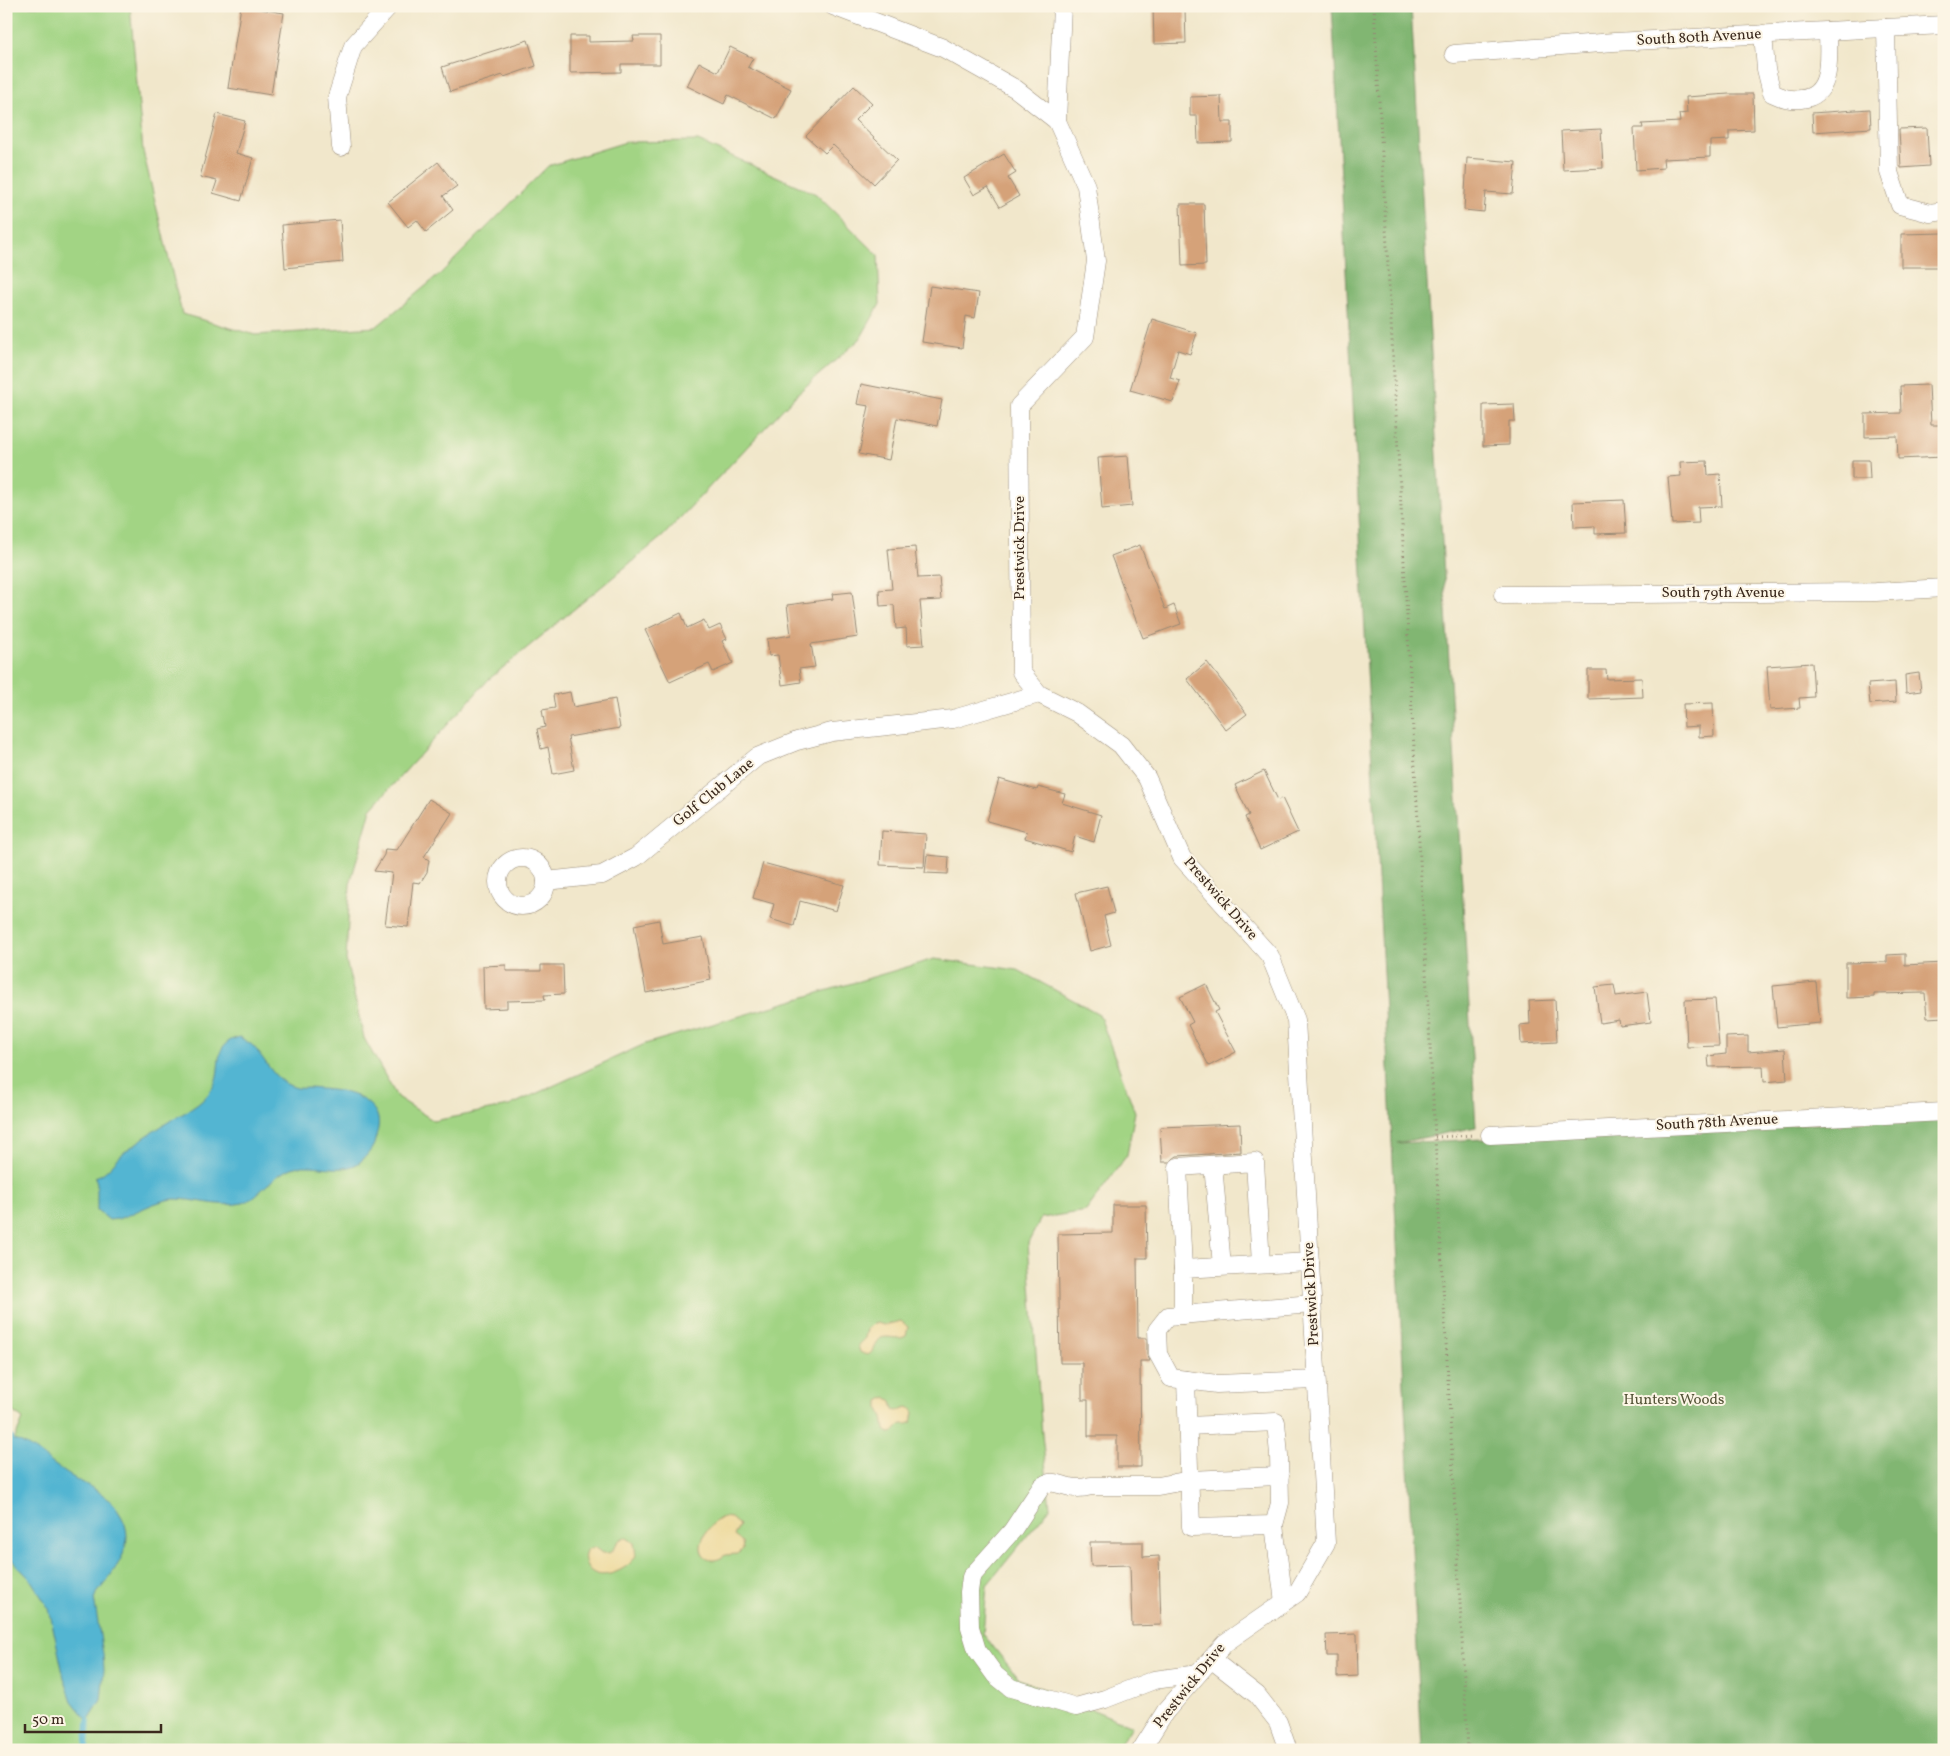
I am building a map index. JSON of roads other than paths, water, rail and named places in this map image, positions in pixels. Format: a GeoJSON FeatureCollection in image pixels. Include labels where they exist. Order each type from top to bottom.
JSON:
{"type":"FeatureCollection","features":[{"type":"Feature","properties":{"kind":"street"},"geometry":{"type":"LineString","coordinates":[[341,147],[337,97],[353,46],[389,6]]}},
{"type":"Feature","properties":{"kind":"street"},"geometry":{"type":"LineString","coordinates":[[833,6],[943,48],[1016,89],[1057,121]]}},
{"type":"Feature","properties":{"kind":"street","name":"Prestwick Drive"},"geometry":{"type":"LineString","coordinates":[[1062,6],[1057,121],[1086,186],[1096,261],[1085,337],[1018,406],[1021,672],[1039,694],[1077,713],[1122,745],[1147,778],[1182,858],[1270,956],[1296,1020],[1326,1543],[1297,1593],[1225,1643],[1165,1712],[1142,1750]]}},
{"type":"Feature","properties":{"kind":"street","name":"South 80th Avenue"},"geometry":{"type":"LineString","coordinates":[[1454,54],[1614,42],[1944,25]]}},
{"type":"Feature","properties":{"kind":"street"},"geometry":{"type":"LineString","coordinates":[[1886,28],[1889,172],[1900,205],[1930,213],[1944,211]]}},
{"type":"Feature","properties":{"kind":"street"},"geometry":{"type":"LineString","coordinates":[[1763,34],[1766,69],[1772,93],[1788,101],[1811,98],[1822,89],[1828,65],[1828,31]]}},
{"type":"Feature","properties":{"kind":"street","name":"South 79th Avenue"},"geometry":{"type":"LineString","coordinates":[[1503,595],[1876,592],[1944,588]]}},
{"type":"Feature","properties":{"kind":"street","name":"Golf Club Lane"},"geometry":{"type":"LineString","coordinates":[[546,881],[602,875],[636,857],[757,757],[797,741],[836,732],[953,719],[1039,694]]}},
{"type":"Feature","properties":{"kind":"street","name":"South 78th Avenue"},"geometry":{"type":"LineString","coordinates":[[1490,1135],[1944,1112]]}},
{"type":"Feature","properties":{"kind":"street"},"geometry":{"type":"LineString","coordinates":[[1182,1315],[1178,1167],[1256,1162],[1262,1264]]}},
{"type":"Feature","properties":{"kind":"street"},"geometry":{"type":"LineString","coordinates":[[1213,1165],[1222,1266]]}},
{"type":"Feature","properties":{"kind":"street"},"geometry":{"type":"LineString","coordinates":[[1182,1268],[1310,1262]]}},
{"type":"Feature","properties":{"kind":"street"},"geometry":{"type":"LineString","coordinates":[[1312,1304],[1168,1316],[1157,1330],[1158,1354],[1171,1378],[1217,1384],[1316,1380]]}},
{"type":"Feature","properties":{"kind":"street"},"geometry":{"type":"LineString","coordinates":[[1186,1380],[1191,1527],[1274,1525]]}},
{"type":"Feature","properties":{"kind":"street"},"geometry":{"type":"LineString","coordinates":[[1188,1426],[1276,1422],[1280,1503],[1274,1525],[1284,1602]]}},
{"type":"Feature","properties":{"kind":"street"},"geometry":{"type":"LineString","coordinates":[[1198,1674],[1154,1680],[1105,1699],[1076,1707],[1012,1688],[995,1675],[977,1650],[970,1627],[968,1592],[971,1578],[1012,1531],[1042,1486],[1048,1482],[1054,1482],[1071,1488],[1081,1488],[1091,1486],[1158,1486],[1190,1480],[1280,1476]]}},
{"type":"Feature","properties":{"kind":"street"},"geometry":{"type":"LineString","coordinates":[[1211,1659],[1257,1695],[1278,1722],[1288,1750]]}},
{"type":"Feature","properties":{"kind":"water"},"geometry":{"type":"Polygon","coordinates":[[[239,1037],[252,1045],[275,1075],[287,1084],[297,1088],[345,1092],[369,1104],[377,1115],[378,1122],[375,1142],[371,1150],[358,1163],[350,1167],[302,1166],[292,1168],[278,1175],[254,1197],[243,1203],[217,1204],[175,1199],[154,1204],[118,1219],[109,1220],[97,1210],[97,1183],[95,1177],[108,1169],[136,1143],[204,1099],[209,1094],[216,1079],[219,1058],[224,1045],[239,1037]]]}},
{"type":"Feature","properties":{"kind":"water"},"geometry":{"type":"Polygon","coordinates":[[[11,1439],[27,1445],[69,1475],[105,1496],[116,1508],[125,1523],[127,1535],[122,1557],[94,1598],[104,1670],[101,1700],[88,1721],[72,1701],[64,1678],[49,1609],[30,1579],[6,1554],[6,1443],[11,1439]]]}},
{"type":"Feature","properties":{"kind":"waterway"},"geometry":{"type":"LineString","coordinates":[[6,1435],[11,1438]]}},
{"type":"Feature","properties":{"kind":"waterway"},"geometry":{"type":"LineString","coordinates":[[86,1750],[88,1721]]}},
{"type":"Feature","properties":{"kind":"park label","name":"Hunters Woods"},"geometry":{"type":"Point","coordinates":[1674,1400]}}]}
